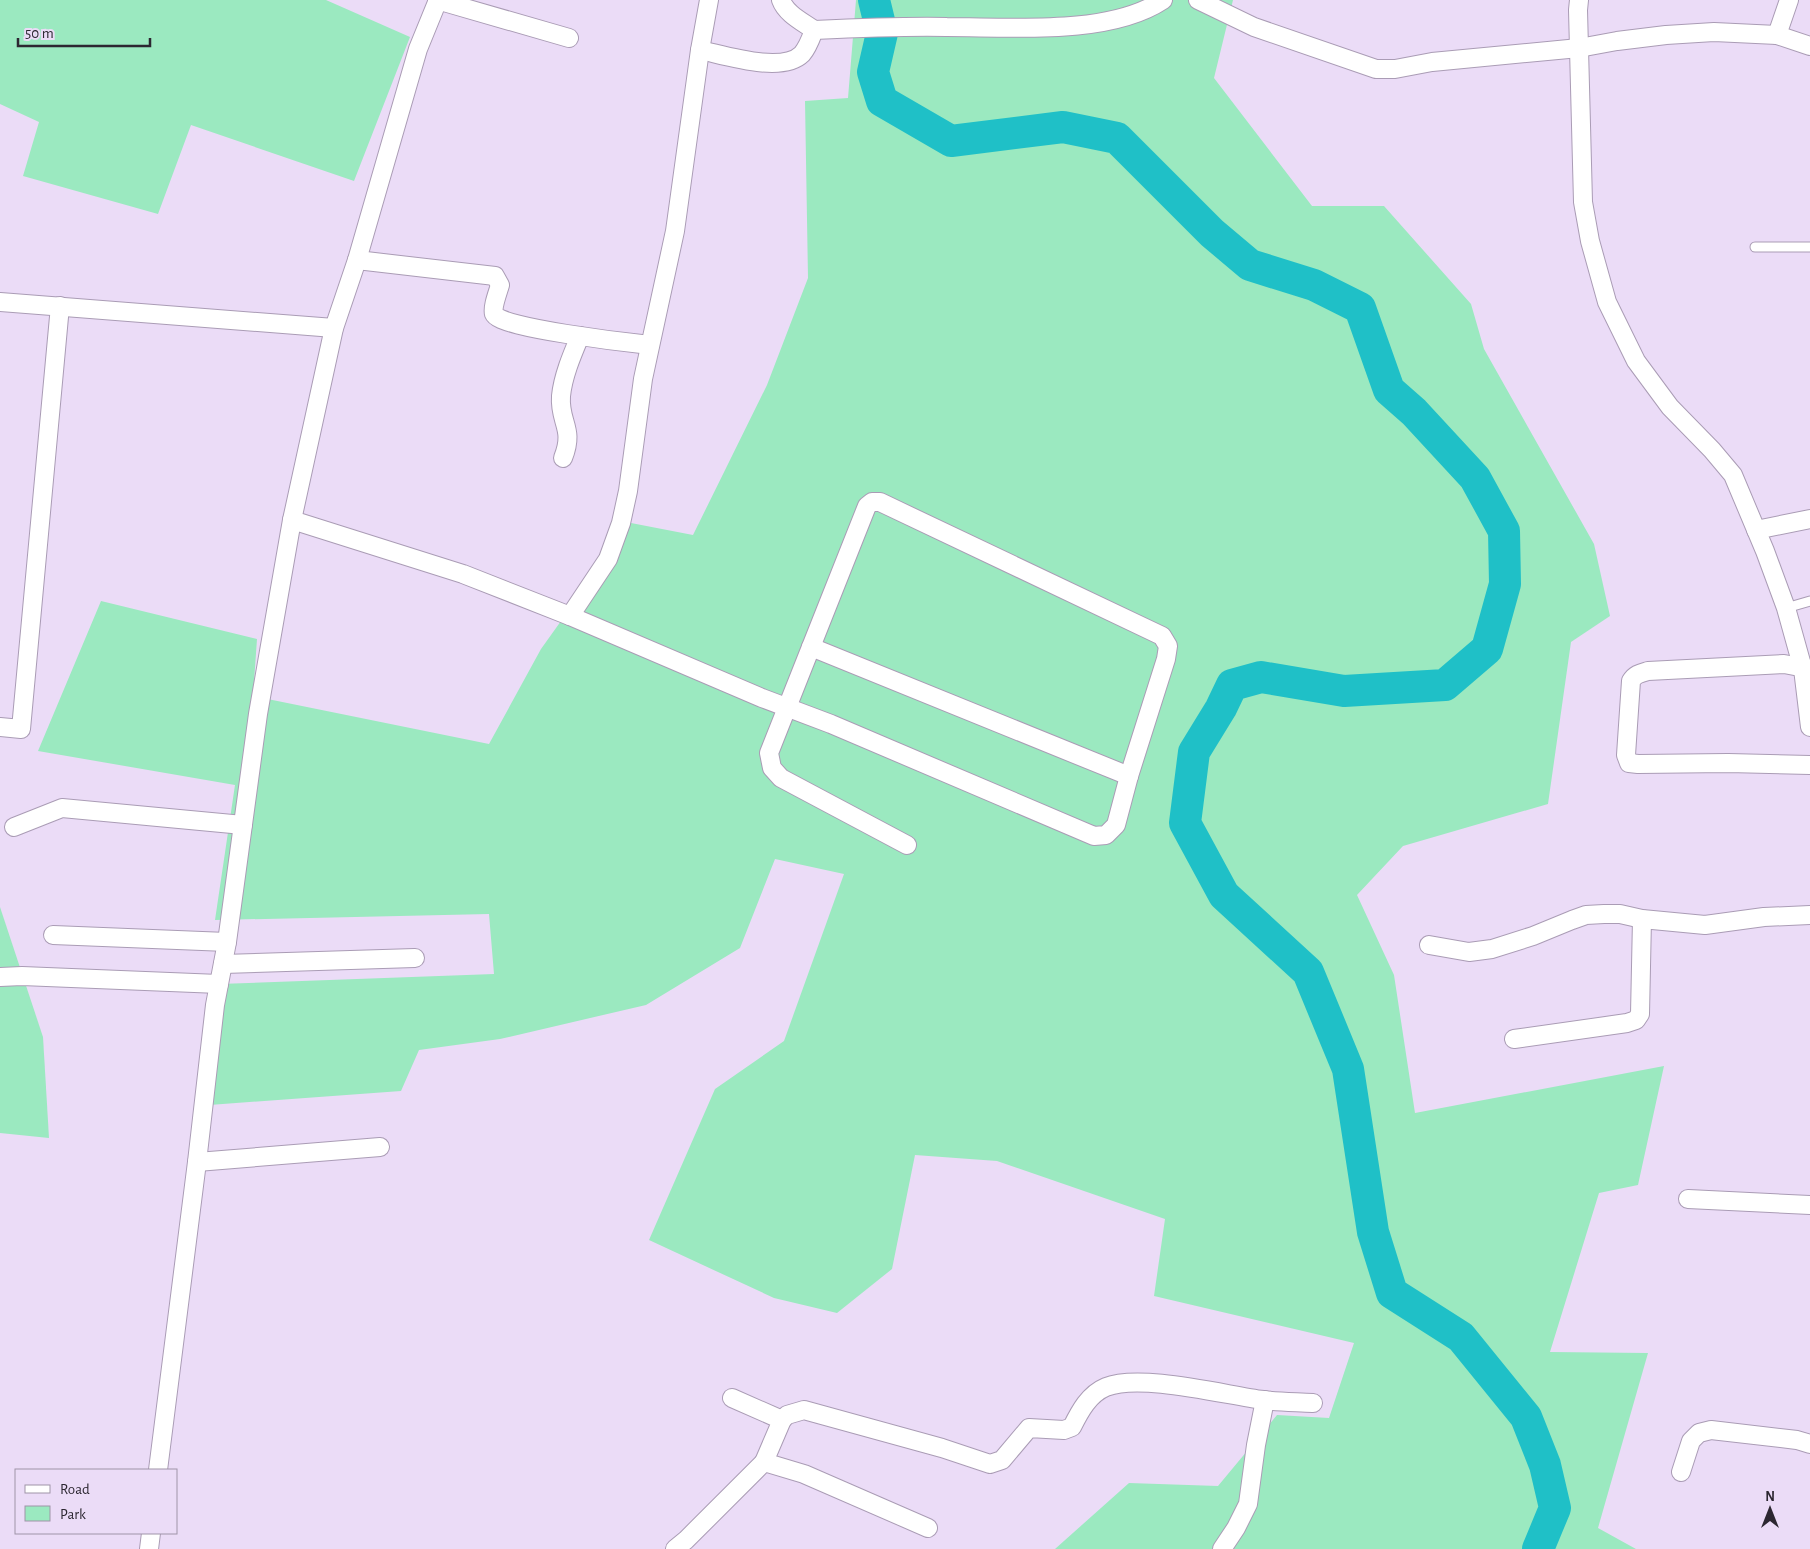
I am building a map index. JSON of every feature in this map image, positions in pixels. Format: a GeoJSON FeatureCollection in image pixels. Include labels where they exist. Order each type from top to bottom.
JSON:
{"type":"FeatureCollection","features":[{"type":"Feature","properties":{"kind":"street"},"geometry":{"type":"LineString","coordinates":[[158,1469],[215,1004],[223,964],[258,714],[292,520],[334,328],[358,260],[418,49],[437,0],[569,38]]}},
{"type":"Feature","properties":{"kind":"street"},"geometry":{"type":"LineString","coordinates":[[570,616],[608,560],[621,523],[628,491],[650,345],[675,231],[700,50],[709,0]]}},
{"type":"Feature","properties":{"kind":"street"},"geometry":{"type":"LineString","coordinates":[[781,0],[791,14],[820,29],[918,26],[1067,26],[1114,20],[1144,10],[1163,0]]}},
{"type":"Feature","properties":{"kind":"street"},"geometry":{"type":"LineString","coordinates":[[1198,0],[1254,27],[1376,69],[1395,69],[1432,62],[1579,48],[1666,35],[1714,32],[1777,35],[1810,46]]}},
{"type":"Feature","properties":{"kind":"street"},"geometry":{"type":"LineString","coordinates":[[1579,0],[1583,202],[1590,241],[1607,302],[1636,361],[1670,407],[1712,450],[1733,475],[1786,608],[1806,669],[1810,727]]}},
{"type":"Feature","properties":{"kind":"street"},"geometry":{"type":"LineString","coordinates":[[1777,35],[1789,0]]}},
{"type":"Feature","properties":{"kind":"street"},"geometry":{"type":"LineString","coordinates":[[700,50],[775,64],[801,55],[820,29]]}},
{"type":"Feature","properties":{"kind":"street"},"geometry":{"type":"LineString","coordinates":[[358,260],[495,276],[500,285],[494,309],[494,315],[498,319],[580,336],[650,345]]}},
{"type":"Feature","properties":{"kind":"street"},"geometry":{"type":"LineString","coordinates":[[0,302],[334,328]]}},
{"type":"Feature","properties":{"kind":"street"},"geometry":{"type":"LineString","coordinates":[[0,727],[21,729],[60,306]]}},
{"type":"Feature","properties":{"kind":"street"},"geometry":{"type":"LineString","coordinates":[[563,458],[569,441],[568,429],[561,411],[561,395],[580,336]]}},
{"type":"Feature","properties":{"kind":"street"},"geometry":{"type":"LineString","coordinates":[[292,520],[462,574],[570,616],[787,707],[831,724],[1094,836],[1106,835],[1116,825],[1129,776],[1166,659],[1168,646],[1162,636],[880,502],[872,502],[867,506],[787,707],[769,753],[772,768],[781,778],[907,845]]}},
{"type":"Feature","properties":{"kind":"street"},"geometry":{"type":"LineString","coordinates":[[1756,530],[1810,520]]}},
{"type":"Feature","properties":{"kind":"street"},"geometry":{"type":"LineString","coordinates":[[811,647],[1129,776]]}},
{"type":"Feature","properties":{"kind":"street"},"geometry":{"type":"LineString","coordinates":[[1806,669],[1784,664],[1648,671],[1634,676],[1631,681],[1626,755],[1629,763],[1638,764],[1728,763],[1810,765]]}},
{"type":"Feature","properties":{"kind":"street"},"geometry":{"type":"LineString","coordinates":[[14,827],[62,808],[243,826]]}},
{"type":"Feature","properties":{"kind":"street"},"geometry":{"type":"LineString","coordinates":[[1429,944],[1469,952],[1492,949],[1586,916],[1620,914],[1642,919],[1706,925],[1764,917],[1810,915]]}},
{"type":"Feature","properties":{"kind":"street"},"geometry":{"type":"LineString","coordinates":[[1514,1039],[1628,1023],[1636,1020],[1640,1014],[1642,919]]}},
{"type":"Feature","properties":{"kind":"street"},"geometry":{"type":"LineString","coordinates":[[53,935],[226,942]]}},
{"type":"Feature","properties":{"kind":"street"},"geometry":{"type":"LineString","coordinates":[[223,964],[415,958]]}},
{"type":"Feature","properties":{"kind":"street"},"geometry":{"type":"LineString","coordinates":[[0,977],[22,976],[219,984]]}},
{"type":"Feature","properties":{"kind":"street"},"geometry":{"type":"LineString","coordinates":[[197,1162],[380,1146]]}},
{"type":"Feature","properties":{"kind":"street"},"geometry":{"type":"LineString","coordinates":[[1688,1199],[1810,1205]]}},
{"type":"Feature","properties":{"kind":"street"},"geometry":{"type":"LineString","coordinates":[[675,1549],[764,1462],[782,1420],[787,1415],[804,1410],[942,1448],[990,1464],[1002,1460],[1029,1428],[1064,1430],[1072,1427],[1084,1405],[1098,1392],[1111,1385],[1148,1383],[1188,1387],[1265,1400],[1313,1403]]}},
{"type":"Feature","properties":{"kind":"street"},"geometry":{"type":"LineString","coordinates":[[732,1398],[782,1420]]}},
{"type":"Feature","properties":{"kind":"street"},"geometry":{"type":"LineString","coordinates":[[1222,1549],[1236,1528],[1248,1504],[1256,1445],[1265,1400]]}},
{"type":"Feature","properties":{"kind":"street"},"geometry":{"type":"LineString","coordinates":[[1681,1472],[1691,1441],[1699,1433],[1711,1430],[1797,1440],[1810,1444]]}},
{"type":"Feature","properties":{"kind":"street"},"geometry":{"type":"LineString","coordinates":[[764,1462],[804,1474],[928,1528]]}},
{"type":"Feature","properties":{"kind":"street"},"geometry":{"type":"LineString","coordinates":[[149,1549],[151,1534]]}},
{"type":"Feature","properties":{"kind":"lane"},"geometry":{"type":"LineString","coordinates":[[1755,247],[1810,247]]}},
{"type":"Feature","properties":{"kind":"lane"},"geometry":{"type":"LineString","coordinates":[[1786,608],[1810,601]]}},
{"type":"Feature","properties":{"kind":"green space"},"geometry":{"type":"Polygon","coordinates":[[[0,0],[326,0],[410,37],[354,181],[191,125],[158,214],[23,176],[39,122],[0,104],[0,0]]]}},
{"type":"Feature","properties":{"kind":"green space"},"geometry":{"type":"Polygon","coordinates":[[[856,0],[1233,0],[1214,78],[1312,206],[1384,206],[1471,304],[1484,349],[1594,544],[1610,616],[1571,642],[1548,804],[1403,846],[1357,895],[1394,975],[1415,1113],[1664,1066],[1638,1185],[1599,1193],[1550,1352],[1648,1353],[1598,1528],[1636,1549],[1055,1549],[1129,1483],[1218,1486],[1277,1415],[1329,1418],[1354,1343],[1154,1296],[1165,1219],[997,1161],[915,1155],[892,1269],[837,1313],[774,1298],[649,1240],[715,1089],[784,1041],[844,874],[775,859],[740,948],[646,1005],[500,1039],[419,1050],[401,1091],[196,1106],[219,984],[494,974],[489,914],[215,920],[235,785],[38,751],[101,601],[257,639],[253,696],[489,744],[541,649],[631,523],[693,535],[767,385],[808,278],[805,101],[848,98],[856,0]]]}},
{"type":"Feature","properties":{"kind":"green space"},"geometry":{"type":"Polygon","coordinates":[[[0,907],[43,1037],[49,1138],[0,1133],[0,907]]]}},
{"type":"Feature","properties":{"kind":"waterway"},"geometry":{"type":"LineString","coordinates":[[874,0],[882,33],[873,72],[882,101],[951,141],[1063,127],[1117,138],[1212,233],[1250,265],[1314,285],[1360,308],[1389,390],[1414,412],[1475,478],[1504,531],[1505,584],[1487,649],[1445,685],[1344,691],[1261,677],[1232,685],[1221,708],[1194,752],[1185,823],[1224,895],[1308,972],[1348,1069],[1373,1232],[1392,1293],[1461,1337],[1526,1417],[1545,1465],[1555,1508],[1538,1549]]}}]}
